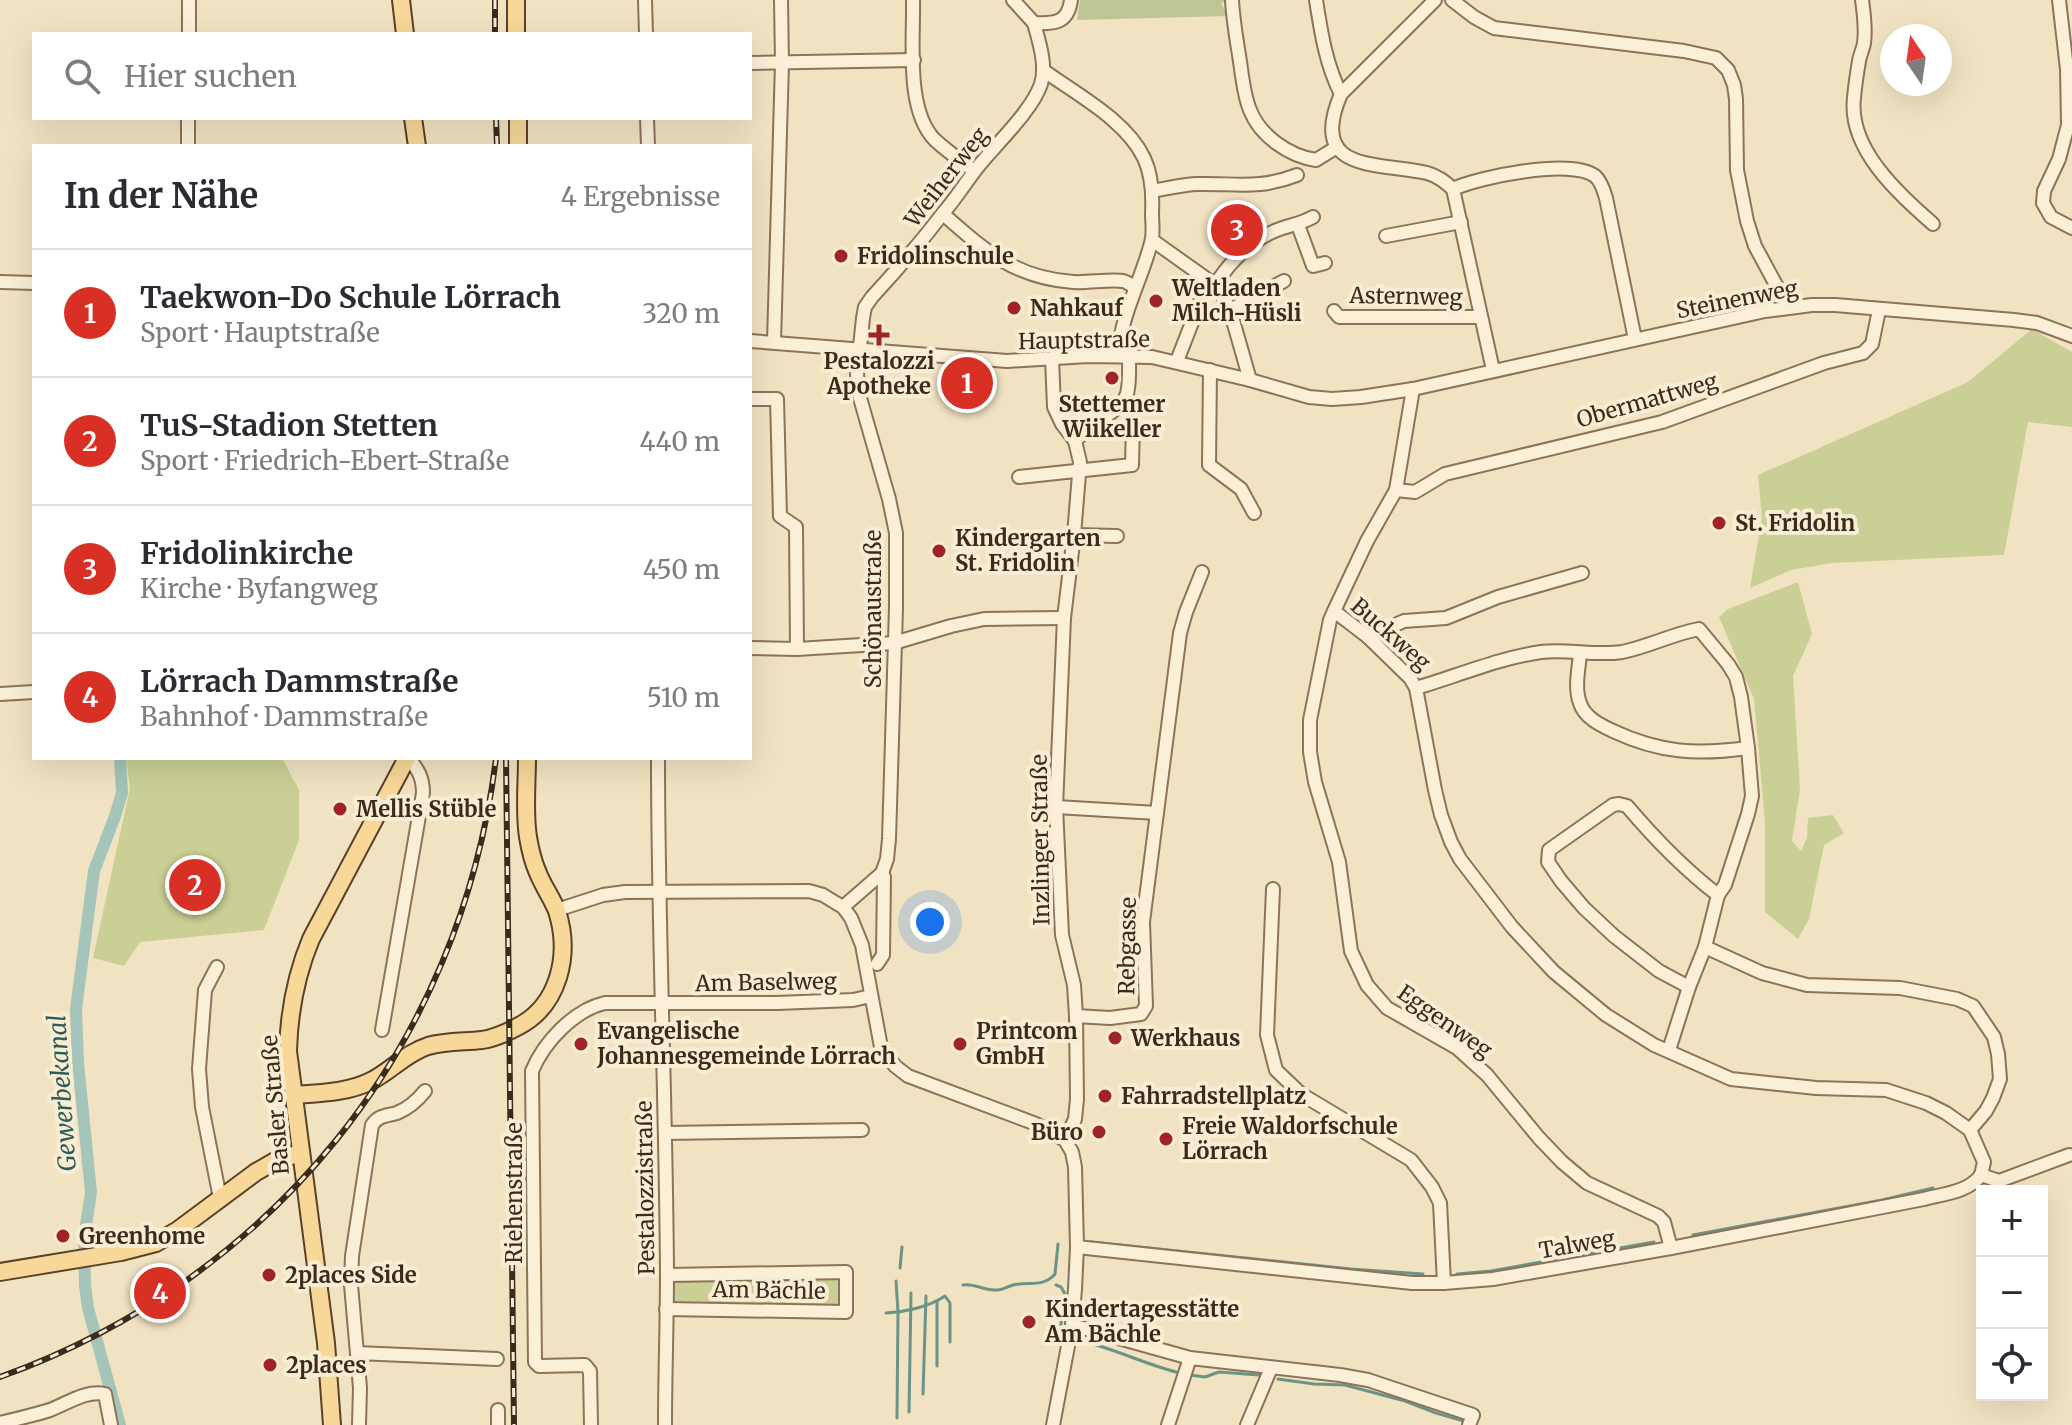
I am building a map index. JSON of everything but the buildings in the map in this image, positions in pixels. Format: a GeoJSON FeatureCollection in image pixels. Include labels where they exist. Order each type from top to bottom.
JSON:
{"type":"FeatureCollection","features":[{"type":"Feature","properties":{"kind":"main road"},"geometry":{"type":"LineString","coordinates":[[401,0],[405,32]]}},
{"type":"Feature","properties":{"kind":"main road"},"geometry":{"type":"LineString","coordinates":[[516,0],[516,32]]}},
{"type":"Feature","properties":{"kind":"main road"},"geometry":{"type":"LineString","coordinates":[[413,120],[417,144]]}},
{"type":"Feature","properties":{"kind":"main road"},"geometry":{"type":"LineString","coordinates":[[518,120],[518,144]]}},
{"type":"Feature","properties":{"kind":"main road","name":"Basler Straße"},"geometry":{"type":"LineString","coordinates":[[332,1425],[326,1343],[288,1051],[292,1004],[303,958],[336,889],[407,760]]}},
{"type":"Feature","properties":{"kind":"main road"},"geometry":{"type":"LineString","coordinates":[[293,1095],[360,1086],[420,1049],[439,1043],[485,1039],[520,1026],[543,1009],[557,985],[562,953],[561,932],[557,910],[537,870],[528,836],[527,760]]}},
{"type":"Feature","properties":{"kind":"main road"},"geometry":{"type":"LineString","coordinates":[[0,1272],[132,1250],[156,1243],[256,1172],[277,1160],[301,1153]]}},
{"type":"Feature","properties":{"kind":"street"},"geometry":{"type":"LineString","coordinates":[[189,0],[189,32]]}},
{"type":"Feature","properties":{"kind":"street"},"geometry":{"type":"LineString","coordinates":[[645,0],[646,32]]}},
{"type":"Feature","properties":{"kind":"street"},"geometry":{"type":"LineString","coordinates":[[774,342],[781,0]]}},
{"type":"Feature","properties":{"kind":"street"},"geometry":{"type":"LineString","coordinates":[[913,0],[916,102],[924,124],[934,139],[974,171]]}},
{"type":"Feature","properties":{"kind":"street"},"geometry":{"type":"LineString","coordinates":[[1013,0],[1041,24],[1043,70],[1113,120],[1130,137],[1144,157],[1152,191],[1152,240],[1122,331],[1128,386],[1126,397],[1133,423],[1132,465],[1019,477]]}},
{"type":"Feature","properties":{"kind":"street"},"geometry":{"type":"LineString","coordinates":[[1041,24],[1059,21],[1069,13],[1071,0]]}},
{"type":"Feature","properties":{"kind":"street"},"geometry":{"type":"LineString","coordinates":[[1232,0],[1245,95],[1259,126],[1280,145],[1303,158],[1316,160],[1337,147]]}},
{"type":"Feature","properties":{"kind":"street"},"geometry":{"type":"LineString","coordinates":[[1316,0],[1331,75],[1341,94]]}},
{"type":"Feature","properties":{"kind":"street"},"geometry":{"type":"LineString","coordinates":[[1435,0],[1341,94],[1333,113],[1333,135],[1337,147],[1354,161],[1429,173],[1453,189],[1493,370]]}},
{"type":"Feature","properties":{"kind":"street"},"geometry":{"type":"LineString","coordinates":[[1452,0],[1494,28],[1684,51],[1716,58],[1728,70],[1734,85],[1737,170],[1747,221],[1755,246],[1788,307]]}},
{"type":"Feature","properties":{"kind":"street"},"geometry":{"type":"LineString","coordinates":[[1862,0],[1864,42],[1853,102],[1856,124],[1863,143],[1884,176],[1933,224]]}},
{"type":"Feature","properties":{"kind":"street"},"geometry":{"type":"LineString","coordinates":[[2059,0],[2067,69],[2068,125],[2059,159],[2044,191],[2043,203],[2051,217],[2072,228]]}},
{"type":"Feature","properties":{"kind":"street"},"geometry":{"type":"LineString","coordinates":[[752,63],[914,60]]}},
{"type":"Feature","properties":{"kind":"street","name":"Weiherweg"},"geometry":{"type":"LineString","coordinates":[[859,349],[865,307],[1017,121],[1041,85],[1043,70]]}},
{"type":"Feature","properties":{"kind":"street"},"geometry":{"type":"LineString","coordinates":[[188,120],[188,144]]}},
{"type":"Feature","properties":{"kind":"street"},"geometry":{"type":"LineString","coordinates":[[647,120],[648,144]]}},
{"type":"Feature","properties":{"kind":"street"},"geometry":{"type":"LineString","coordinates":[[1453,189],[1499,175],[1553,169],[1569,169],[1594,176],[1606,198],[1635,339]]}},
{"type":"Feature","properties":{"kind":"street"},"geometry":{"type":"LineString","coordinates":[[1152,191],[1193,184],[1261,185],[1297,175]]}},
{"type":"Feature","properties":{"kind":"street"},"geometry":{"type":"LineString","coordinates":[[943,214],[1005,263],[1029,274],[1077,282],[1123,281],[1135,287]]}},
{"type":"Feature","properties":{"kind":"street"},"geometry":{"type":"LineString","coordinates":[[1177,361],[1200,302],[1227,268],[1260,239],[1313,217]]}},
{"type":"Feature","properties":{"kind":"street"},"geometry":{"type":"LineString","coordinates":[[1386,236],[1461,222]]}},
{"type":"Feature","properties":{"kind":"street"},"geometry":{"type":"LineString","coordinates":[[1298,225],[1313,266],[1325,263]]}},
{"type":"Feature","properties":{"kind":"street"},"geometry":{"type":"LineString","coordinates":[[1152,240],[1213,283],[1230,310],[1250,380]]}},
{"type":"Feature","properties":{"kind":"street"},"geometry":{"type":"LineString","coordinates":[[1230,310],[1284,281]]}},
{"type":"Feature","properties":{"kind":"street"},"geometry":{"type":"LineString","coordinates":[[0,282],[32,283]]}},
{"type":"Feature","properties":{"kind":"street","name":"Steinenweg"},"geometry":{"type":"LineString","coordinates":[[1413,389],[1788,307],[1835,305],[2026,322],[2072,336]]}},
{"type":"Feature","properties":{"kind":"street","name":"Obermattweg"},"geometry":{"type":"LineString","coordinates":[[1396,490],[1415,492],[1445,474],[1662,422],[1824,363],[1863,353],[1872,344],[1879,310]]}},
{"type":"Feature","properties":{"kind":"street","name":"Asternweg"},"geometry":{"type":"LineString","coordinates":[[1334,311],[1339,317],[1480,317]]}},
{"type":"Feature","properties":{"kind":"street","name":"Hauptstraße"},"geometry":{"type":"LineString","coordinates":[[752,341],[1007,361],[1152,357],[1309,397],[1332,399],[1413,389]]}},
{"type":"Feature","properties":{"kind":"street","name":"Schönaustraße"},"geometry":{"type":"LineString","coordinates":[[859,349],[857,375],[860,398],[896,533],[889,839],[882,873],[883,955],[877,964]]}},
{"type":"Feature","properties":{"kind":"street","name":"Inzlinger Straße"},"geometry":{"type":"LineString","coordinates":[[1052,358],[1054,407],[1075,441],[1080,462],[1064,618],[1056,807],[1062,935],[1074,985],[1076,1016],[1077,1099],[1075,1119],[1065,1140]]}},
{"type":"Feature","properties":{"kind":"street"},"geometry":{"type":"LineString","coordinates":[[1210,370],[1209,465],[1241,489],[1254,513]]}},
{"type":"Feature","properties":{"kind":"street","name":"Buckweg"},"geometry":{"type":"LineString","coordinates":[[1413,389],[1396,490],[1367,541],[1334,611],[1368,637],[1410,678],[1416,688],[1524,655],[1622,652],[1699,629],[1736,677],[1748,748]]}},
{"type":"Feature","properties":{"kind":"street"},"geometry":{"type":"LineString","coordinates":[[1075,441],[1126,397]]}},
{"type":"Feature","properties":{"kind":"street"},"geometry":{"type":"LineString","coordinates":[[752,399],[777,399],[780,516],[796,527],[797,649]]}},
{"type":"Feature","properties":{"kind":"street"},"geometry":{"type":"LineString","coordinates":[[1074,535],[1117,536]]}},
{"type":"Feature","properties":{"kind":"street","name":"Rebgasse"},"geometry":{"type":"LineString","coordinates":[[1076,1016],[1110,1018],[1141,1014],[1146,1006],[1143,922],[1180,633],[1202,572]]}},
{"type":"Feature","properties":{"kind":"street"},"geometry":{"type":"LineString","coordinates":[[1368,637],[1404,621],[1446,618],[1498,597],[1582,573]]}},
{"type":"Feature","properties":{"kind":"street","name":"Eggenweg"},"geometry":{"type":"LineString","coordinates":[[1334,611],[1310,720],[1310,752],[1315,782],[1339,862],[1351,951],[1367,985],[1387,1008],[1457,1048],[1487,1075],[1539,1138],[1587,1183],[1658,1216],[1664,1222],[1671,1248]]}},
{"type":"Feature","properties":{"kind":"street"},"geometry":{"type":"LineString","coordinates":[[752,648],[797,649],[894,643],[984,619],[1064,618]]}},
{"type":"Feature","properties":{"kind":"street"},"geometry":{"type":"LineString","coordinates":[[1580,653],[1579,700],[1581,707],[1596,722],[1635,741],[1665,750],[1707,753],[1748,748],[1752,796],[1669,1050]]}},
{"type":"Feature","properties":{"kind":"street"},"geometry":{"type":"LineString","coordinates":[[1416,688],[1441,815],[1460,859],[1512,927],[1554,972],[1606,1015],[1654,1045],[1731,1079],[1816,1088],[1886,1090],[1926,1103],[1970,1130],[1984,1162],[1981,1175]]}},
{"type":"Feature","properties":{"kind":"street"},"geometry":{"type":"LineString","coordinates":[[0,694],[32,692]]}},
{"type":"Feature","properties":{"kind":"street"},"geometry":{"type":"LineString","coordinates":[[382,1030],[423,793],[421,774],[410,760]]}},
{"type":"Feature","properties":{"kind":"street","name":"Pestalozzistraße"},"geometry":{"type":"LineString","coordinates":[[658,760],[667,1275],[665,1425]]}},
{"type":"Feature","properties":{"kind":"street"},"geometry":{"type":"LineString","coordinates":[[1689,987],[1659,971],[1584,908],[1548,862],[1549,850],[1613,805],[1627,806],[1667,852],[1718,895]]}},
{"type":"Feature","properties":{"kind":"street"},"geometry":{"type":"LineString","coordinates":[[1056,807],[1157,813]]}},
{"type":"Feature","properties":{"kind":"street"},"geometry":{"type":"LineString","coordinates":[[843,907],[882,873]]}},
{"type":"Feature","properties":{"kind":"street"},"geometry":{"type":"LineString","coordinates":[[1273,889],[1267,1035],[1276,1070],[1301,1094],[1411,1160],[1440,1203],[1444,1283]]}},
{"type":"Feature","properties":{"kind":"street"},"geometry":{"type":"LineString","coordinates":[[557,910],[603,895],[658,891],[809,891],[843,907],[862,945],[881,1047],[895,1066],[908,1076],[1036,1124],[1065,1140],[1072,1152],[1077,1247],[1072,1325],[1053,1425]]}},
{"type":"Feature","properties":{"kind":"street"},"geometry":{"type":"LineString","coordinates":[[1705,947],[1753,969],[1807,985],[1900,988],[1957,999],[1973,1006],[1994,1037],[2000,1079],[1986,1111],[1970,1130]]}},
{"type":"Feature","properties":{"kind":"street"},"geometry":{"type":"LineString","coordinates":[[217,967],[205,990],[198,1066],[202,1107],[220,1198]]}},
{"type":"Feature","properties":{"kind":"street","name":"Am Baselweg"},"geometry":{"type":"LineString","coordinates":[[662,1003],[777,1003],[853,1000],[871,996]]}},
{"type":"Feature","properties":{"kind":"street","name":"Riehenstraße"},"geometry":{"type":"LineString","coordinates":[[591,1425],[588,1367],[539,1366],[535,1362],[532,1071],[538,1055],[552,1038],[585,1010],[605,1003],[662,1003]]}},
{"type":"Feature","properties":{"kind":"street"},"geometry":{"type":"LineString","coordinates":[[359,1425],[360,1388],[351,1285],[352,1256],[372,1125],[377,1118],[414,1104],[425,1091]]}},
{"type":"Feature","properties":{"kind":"street"},"geometry":{"type":"LineString","coordinates":[[665,1133],[862,1130]]}},
{"type":"Feature","properties":{"kind":"street","name":"Talweg"},"geometry":{"type":"LineString","coordinates":[[1077,1247],[1412,1283],[1493,1279],[1924,1199],[1964,1188],[1981,1175],[1999,1181],[2069,1155]]}},
{"type":"Feature","properties":{"kind":"street","name":"Am Bächle"},"geometry":{"type":"LineString","coordinates":[[666,1309],[846,1312],[846,1272],[667,1275]]}},
{"type":"Feature","properties":{"kind":"street"},"geometry":{"type":"LineString","coordinates":[[1072,1325],[1190,1358],[1368,1380],[1471,1420]]}},
{"type":"Feature","properties":{"kind":"street"},"geometry":{"type":"LineString","coordinates":[[357,1353],[497,1359]]}},
{"type":"Feature","properties":{"kind":"street"},"geometry":{"type":"LineString","coordinates":[[1168,1425],[1190,1358]]}},
{"type":"Feature","properties":{"kind":"street"},"geometry":{"type":"LineString","coordinates":[[1247,1425],[1271,1368]]}},
{"type":"Feature","properties":{"kind":"street"},"geometry":{"type":"LineString","coordinates":[[0,1423],[97,1393],[105,1394],[111,1425]]}},
{"type":"Feature","properties":{"kind":"street"},"geometry":{"type":"LineString","coordinates":[[498,1410],[498,1425]]}},
{"type":"Feature","properties":{"kind":"green space"},"geometry":{"type":"Polygon","coordinates":[[[1080,0],[1230,1],[1221,3],[1228,16],[1077,20],[1080,0]]]}},
{"type":"Feature","properties":{"kind":"green space"},"geometry":{"type":"Polygon","coordinates":[[[2032,329],[2072,352],[2072,427],[2028,422],[2004,555],[1832,563],[1791,570],[1750,588],[1762,518],[1758,475],[1968,382],[2032,329]]]}},
{"type":"Feature","properties":{"kind":"green space"},"geometry":{"type":"Polygon","coordinates":[[[1798,582],[1812,634],[1793,676],[1800,789],[1792,841],[1801,851],[1807,838],[1808,818],[1833,815],[1844,833],[1824,845],[1809,919],[1798,939],[1765,912],[1765,823],[1754,699],[1719,617],[1728,609],[1798,582]]]}},
{"type":"Feature","properties":{"kind":"green space"},"geometry":{"type":"Polygon","coordinates":[[[126,760],[283,760],[299,790],[299,840],[264,930],[140,942],[124,966],[93,958],[130,788],[126,760]]]}},
{"type":"Feature","properties":{"kind":"green space"},"geometry":{"type":"Polygon","coordinates":[[[846,1272],[846,1312],[666,1309],[667,1275],[846,1272]]]}},
{"type":"Feature","properties":{"kind":"waterway","name":"Gewerbekanal"},"geometry":{"type":"LineString","coordinates":[[120,760],[122,793],[94,871],[76,1009],[78,1063],[91,1192],[84,1239],[85,1285],[88,1308],[120,1425]]}},
{"type":"Feature","properties":{"kind":"waterway"},"geometry":{"type":"LineString","coordinates":[[1693,1235],[1933,1188]]}},
{"type":"Feature","properties":{"kind":"waterway"},"geometry":{"type":"LineString","coordinates":[[1091,1242],[1423,1274]]}},
{"type":"Feature","properties":{"kind":"waterway"},"geometry":{"type":"LineString","coordinates":[[1457,1274],[1491,1271],[1654,1242]]}},
{"type":"Feature","properties":{"kind":"waterway"},"geometry":{"type":"LineString","coordinates":[[963,1285],[997,1290],[1046,1281],[1055,1274],[1058,1244]]}},
{"type":"Feature","properties":{"kind":"waterway"},"geometry":{"type":"LineString","coordinates":[[900,1268],[902,1247]]}},
{"type":"Feature","properties":{"kind":"waterway"},"geometry":{"type":"LineString","coordinates":[[896,1281],[897,1418]]}},
{"type":"Feature","properties":{"kind":"waterway"},"geometry":{"type":"LineString","coordinates":[[1056,1285],[1065,1294],[1061,1334]]}},
{"type":"Feature","properties":{"kind":"waterway"},"geometry":{"type":"LineString","coordinates":[[909,1412],[911,1293]]}},
{"type":"Feature","properties":{"kind":"waterway"},"geometry":{"type":"LineString","coordinates":[[923,1394],[926,1296]]}},
{"type":"Feature","properties":{"kind":"waterway"},"geometry":{"type":"LineString","coordinates":[[886,1313],[917,1308],[945,1296],[950,1303],[950,1342]]}},
{"type":"Feature","properties":{"kind":"waterway"},"geometry":{"type":"LineString","coordinates":[[937,1302],[937,1366]]}},
{"type":"Feature","properties":{"kind":"waterway"},"geometry":{"type":"LineString","coordinates":[[1086,1342],[1176,1372]]}},
{"type":"Feature","properties":{"kind":"waterway"},"geometry":{"type":"LineString","coordinates":[[1190,1375],[1205,1377],[1219,1372],[1259,1375]]}},
{"type":"Feature","properties":{"kind":"waterway"},"geometry":{"type":"LineString","coordinates":[[1278,1379],[1345,1385],[1464,1421]]}},
{"type":"Feature","properties":{"kind":"railway"},"geometry":{"type":"LineString","coordinates":[[495,0],[495,32]]}},
{"type":"Feature","properties":{"kind":"railway"},"geometry":{"type":"LineString","coordinates":[[496,120],[497,144]]}},
{"type":"Feature","properties":{"kind":"railway"},"geometry":{"type":"LineString","coordinates":[[0,1377],[98,1334],[188,1279],[268,1214],[337,1139],[396,1055],[442,962],[476,863],[496,760]]}},
{"type":"Feature","properties":{"kind":"railway"},"geometry":{"type":"LineString","coordinates":[[506,760],[514,1425]]}},
{"type":"Feature","properties":{"kind":"place","name":"Fridolinkirche"},"geometry":{"type":"Point","coordinates":[1237,230]}},
{"type":"Feature","properties":{"kind":"place","name":"Fridolinschule"},"geometry":{"type":"Point","coordinates":[841,256]}},
{"type":"Feature","properties":{"kind":"place","name":"Weltladen Milch-Hüsli"},"geometry":{"type":"Point","coordinates":[1156,301]}},
{"type":"Feature","properties":{"kind":"place","name":"Nahkauf"},"geometry":{"type":"Point","coordinates":[1014,308]}},
{"type":"Feature","properties":{"kind":"place","name":"Pestalozzi Apotheke"},"geometry":{"type":"Point","coordinates":[879,335]}},
{"type":"Feature","properties":{"kind":"place","name":"Stettemer Wiikeller"},"geometry":{"type":"Point","coordinates":[1112,378]}},
{"type":"Feature","properties":{"kind":"place","name":"Taekwon-Do Schule Lörrach"},"geometry":{"type":"Point","coordinates":[967,383]}},
{"type":"Feature","properties":{"kind":"place","name":"St. Fridolin"},"geometry":{"type":"Point","coordinates":[1719,523]}},
{"type":"Feature","properties":{"kind":"place","name":"Kindergarten St. Fridolin"},"geometry":{"type":"Point","coordinates":[939,551]}},
{"type":"Feature","properties":{"kind":"place","name":"Mellis Stüble"},"geometry":{"type":"Point","coordinates":[340,809]}},
{"type":"Feature","properties":{"kind":"place","name":"TuS-Stadion Stetten"},"geometry":{"type":"Point","coordinates":[195,885]}},
{"type":"Feature","properties":{"kind":"place","name":"Werkhaus"},"geometry":{"type":"Point","coordinates":[1115,1038]}},
{"type":"Feature","properties":{"kind":"place","name":"Evangelische Johannesgemeinde Lörrach"},"geometry":{"type":"Point","coordinates":[581,1044]}},
{"type":"Feature","properties":{"kind":"place","name":"Printcom GmbH"},"geometry":{"type":"Point","coordinates":[960,1044]}},
{"type":"Feature","properties":{"kind":"place","name":"Fahrradstellplatz"},"geometry":{"type":"Point","coordinates":[1105,1096]}},
{"type":"Feature","properties":{"kind":"place","name":"Büro"},"geometry":{"type":"Point","coordinates":[1099,1132]}},
{"type":"Feature","properties":{"kind":"place","name":"Freie Waldorfschule Lörrach"},"geometry":{"type":"Point","coordinates":[1166,1139]}},
{"type":"Feature","properties":{"kind":"place","name":"Greenhome"},"geometry":{"type":"Point","coordinates":[63,1236]}},
{"type":"Feature","properties":{"kind":"place","name":"2places Side"},"geometry":{"type":"Point","coordinates":[269,1275]}},
{"type":"Feature","properties":{"kind":"place","name":"Lörrach Dammstraße"},"geometry":{"type":"Point","coordinates":[160,1293]}},
{"type":"Feature","properties":{"kind":"place","name":"Kindertagesstätte Am Bächle"},"geometry":{"type":"Point","coordinates":[1029,1322]}},
{"type":"Feature","properties":{"kind":"place","name":"2places"},"geometry":{"type":"Point","coordinates":[270,1365]}}]}
